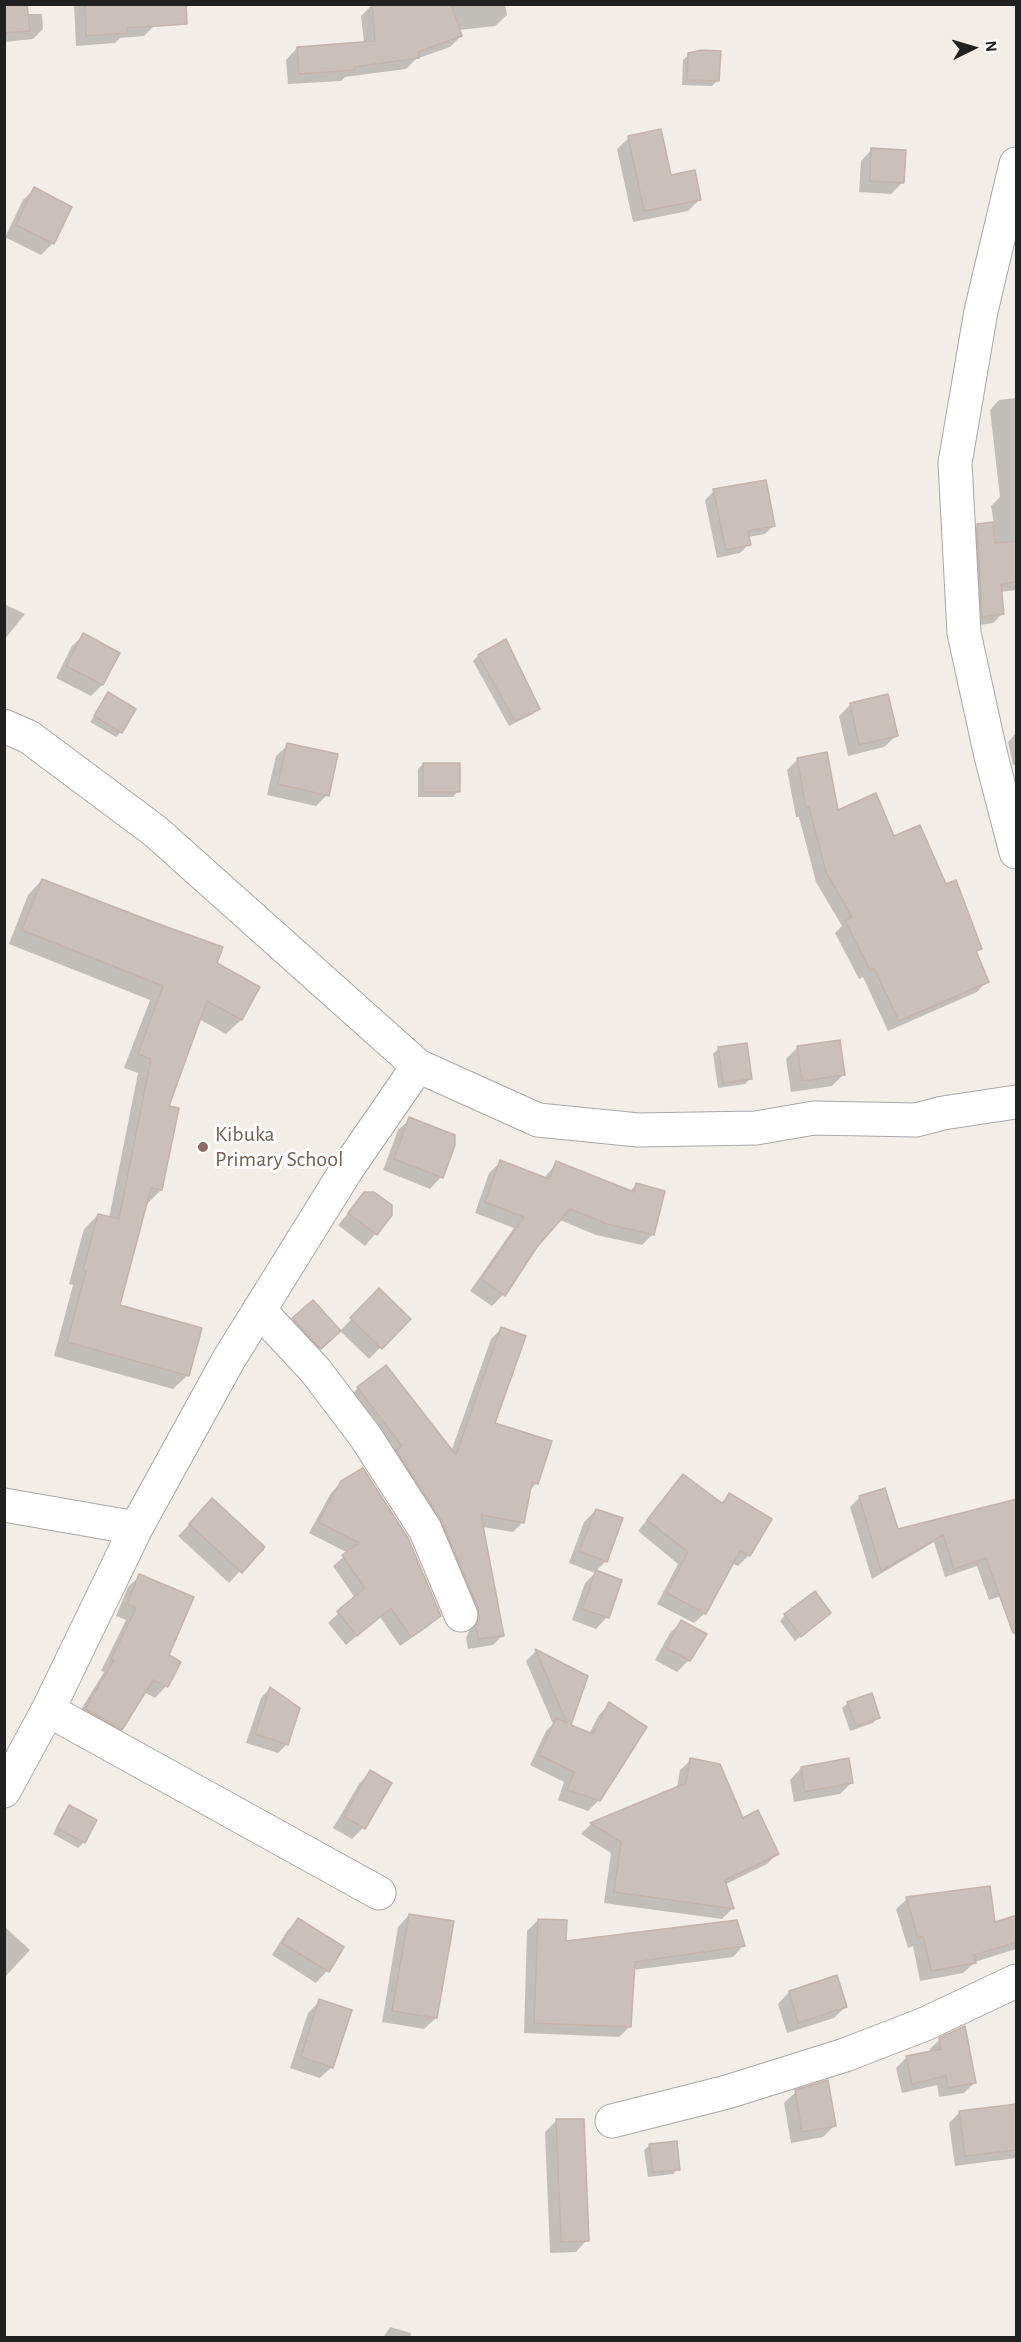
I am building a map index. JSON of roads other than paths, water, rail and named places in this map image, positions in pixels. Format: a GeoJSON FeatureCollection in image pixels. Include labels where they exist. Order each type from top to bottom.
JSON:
{"type":"FeatureCollection","features":[{"type":"Feature","properties":{"kind":"street"},"geometry":{"type":"LineString","coordinates":[[1017,164],[981,311],[955,463],[964,633],[991,756],[1017,852]]}},
{"type":"Feature","properties":{"kind":"street"},"geometry":{"type":"LineString","coordinates":[[4,726],[29,736],[155,831],[418,1066],[538,1120],[607,1128],[756,1128],[814,1118],[916,1120],[943,1113],[1017,1102]]}},
{"type":"Feature","properties":{"kind":"street"},"geometry":{"type":"LineString","coordinates":[[4,1791],[48,1710],[136,1528],[229,1359],[347,1169],[418,1066]]}},
{"type":"Feature","properties":{"kind":"street"},"geometry":{"type":"LineString","coordinates":[[259,1310],[315,1370],[364,1436],[425,1529],[461,1615]]}},
{"type":"Feature","properties":{"kind":"street"},"geometry":{"type":"LineString","coordinates":[[4,1505],[136,1528]]}},
{"type":"Feature","properties":{"kind":"street"},"geometry":{"type":"LineString","coordinates":[[48,1710],[379,1893]]}},
{"type":"Feature","properties":{"kind":"street"},"geometry":{"type":"LineString","coordinates":[[612,2121],[727,2092],[845,2055],[925,2024],[1017,1981]]}},
{"type":"Feature","properties":{"kind":"place","name":"Kibuka Primary School"},"geometry":{"type":"Point","coordinates":[203,1147]}}]}
